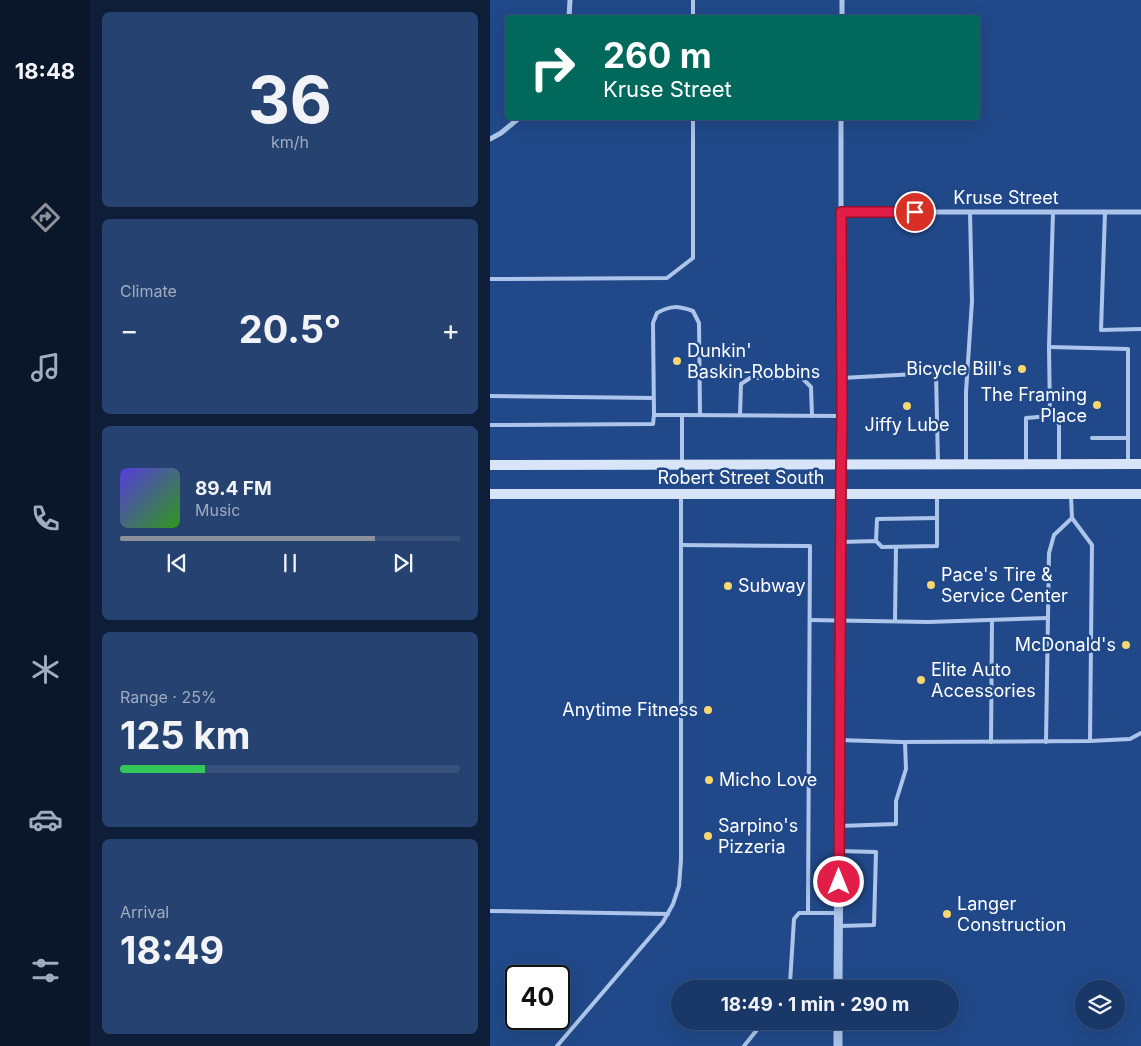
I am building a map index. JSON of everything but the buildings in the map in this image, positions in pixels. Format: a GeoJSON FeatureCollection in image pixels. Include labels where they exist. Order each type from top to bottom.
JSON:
{"type":"FeatureCollection","features":[{"type":"Feature","properties":{"kind":"main road","name":"Robert Street South"},"geometry":{"type":"LineString","coordinates":[[490,465],[1141,464]]}},
{"type":"Feature","properties":{"kind":"main road","name":"Robert Street South"},"geometry":{"type":"LineString","coordinates":[[490,494],[1141,494]]}},
{"type":"Feature","properties":{"kind":"street"},"geometry":{"type":"LineString","coordinates":[[569,15],[570,0]]}},
{"type":"Feature","properties":{"kind":"street"},"geometry":{"type":"LineString","coordinates":[[842,0],[842,15]]}},
{"type":"Feature","properties":{"kind":"street"},"geometry":{"type":"LineString","coordinates":[[490,139],[501,133],[517,120]]}},
{"type":"Feature","properties":{"kind":"street"},"geometry":{"type":"LineString","coordinates":[[838,980],[842,416],[841,120]]}},
{"type":"Feature","properties":{"kind":"street","name":"Kruse Street"},"geometry":{"type":"LineString","coordinates":[[841,212],[1141,212]]}},
{"type":"Feature","properties":{"kind":"street"},"geometry":{"type":"LineString","coordinates":[[838,1030],[838,1046]]}},
{"type":"Feature","properties":{"kind":"lane"},"geometry":{"type":"LineString","coordinates":[[693,0],[693,15]]}},
{"type":"Feature","properties":{"kind":"lane"},"geometry":{"type":"LineString","coordinates":[[490,279],[668,278],[693,258],[693,120]]}},
{"type":"Feature","properties":{"kind":"lane"},"geometry":{"type":"LineString","coordinates":[[966,464],[966,392],[972,301],[970,212]]}},
{"type":"Feature","properties":{"kind":"lane"},"geometry":{"type":"LineString","coordinates":[[1050,416],[1049,347],[1052,212]]}},
{"type":"Feature","properties":{"kind":"lane"},"geometry":{"type":"LineString","coordinates":[[1105,212],[1100,330],[1141,330]]}},
{"type":"Feature","properties":{"kind":"lane"},"geometry":{"type":"LineString","coordinates":[[490,425],[653,424],[653,323],[657,313],[667,307],[681,307],[693,311],[699,324],[700,415]]}},
{"type":"Feature","properties":{"kind":"lane"},"geometry":{"type":"LineString","coordinates":[[1049,347],[1128,349],[1128,464]]}},
{"type":"Feature","properties":{"kind":"lane"},"geometry":{"type":"LineString","coordinates":[[841,378],[936,373],[938,464]]}},
{"type":"Feature","properties":{"kind":"lane"},"geometry":{"type":"LineString","coordinates":[[740,415],[741,384],[750,378],[802,378],[811,387],[812,416]]}},
{"type":"Feature","properties":{"kind":"lane"},"geometry":{"type":"LineString","coordinates":[[490,396],[653,398]]}},
{"type":"Feature","properties":{"kind":"lane"},"geometry":{"type":"LineString","coordinates":[[654,415],[842,416]]}},
{"type":"Feature","properties":{"kind":"lane"},"geometry":{"type":"LineString","coordinates":[[682,415],[682,465]]}},
{"type":"Feature","properties":{"kind":"lane"},"geometry":{"type":"LineString","coordinates":[[1026,464],[1026,418],[1050,416],[1060,424],[1059,464]]}},
{"type":"Feature","properties":{"kind":"lane"},"geometry":{"type":"LineString","coordinates":[[1092,438],[1128,438]]}},
{"type":"Feature","properties":{"kind":"lane"},"geometry":{"type":"LineString","coordinates":[[557,1046],[663,922],[673,904],[679,886],[681,860],[681,494]]}},
{"type":"Feature","properties":{"kind":"lane"},"geometry":{"type":"LineString","coordinates":[[840,542],[876,541],[882,547],[937,546],[937,494]]}},
{"type":"Feature","properties":{"kind":"lane"},"geometry":{"type":"LineString","coordinates":[[1070,494],[1072,518],[1092,545],[1090,742]]}},
{"type":"Feature","properties":{"kind":"lane"},"geometry":{"type":"LineString","coordinates":[[876,541],[877,519],[937,518]]}},
{"type":"Feature","properties":{"kind":"lane"},"geometry":{"type":"LineString","coordinates":[[1046,742],[1049,553],[1054,535],[1072,518]]}},
{"type":"Feature","properties":{"kind":"lane"},"geometry":{"type":"LineString","coordinates":[[681,545],[810,546],[808,913]]}},
{"type":"Feature","properties":{"kind":"lane"},"geometry":{"type":"LineString","coordinates":[[895,621],[896,547]]}},
{"type":"Feature","properties":{"kind":"lane"},"geometry":{"type":"LineString","coordinates":[[810,620],[895,621],[1048,618]]}},
{"type":"Feature","properties":{"kind":"lane"},"geometry":{"type":"LineString","coordinates":[[991,742],[992,620]]}},
{"type":"Feature","properties":{"kind":"lane"},"geometry":{"type":"LineString","coordinates":[[839,740],[1090,742],[1130,739],[1141,734]]}},
{"type":"Feature","properties":{"kind":"lane"},"geometry":{"type":"LineString","coordinates":[[839,826],[896,824],[896,801],[906,769],[905,742]]}},
{"type":"Feature","properties":{"kind":"lane"},"geometry":{"type":"LineString","coordinates":[[839,851],[876,852],[874,925],[839,926]]}},
{"type":"Feature","properties":{"kind":"lane"},"geometry":{"type":"LineString","coordinates":[[490,911],[668,914]]}},
{"type":"Feature","properties":{"kind":"lane"},"geometry":{"type":"LineString","coordinates":[[790,980],[794,919],[800,913],[838,913]]}},
{"type":"Feature","properties":{"kind":"lane"},"geometry":{"type":"LineString","coordinates":[[744,1046],[757,1030]]}},
{"type":"Feature","properties":{"kind":"place","name":"Dunkin' Baskin-Robbins"},"geometry":{"type":"Point","coordinates":[677,361]}},
{"type":"Feature","properties":{"kind":"place","name":"Bicycle Bill's"},"geometry":{"type":"Point","coordinates":[1022,369]}},
{"type":"Feature","properties":{"kind":"place","name":"The Framing Place"},"geometry":{"type":"Point","coordinates":[1097,405]}},
{"type":"Feature","properties":{"kind":"place","name":"Jiffy Lube"},"geometry":{"type":"Point","coordinates":[907,406]}},
{"type":"Feature","properties":{"kind":"place","name":"Pace's Tire & Service Center"},"geometry":{"type":"Point","coordinates":[931,585]}},
{"type":"Feature","properties":{"kind":"place","name":"Subway"},"geometry":{"type":"Point","coordinates":[728,586]}},
{"type":"Feature","properties":{"kind":"place","name":"McDonald's"},"geometry":{"type":"Point","coordinates":[1126,645]}},
{"type":"Feature","properties":{"kind":"place","name":"Elite Auto Accessories"},"geometry":{"type":"Point","coordinates":[921,680]}},
{"type":"Feature","properties":{"kind":"place","name":"Anytime Fitness"},"geometry":{"type":"Point","coordinates":[708,710]}},
{"type":"Feature","properties":{"kind":"place","name":"Micho Love"},"geometry":{"type":"Point","coordinates":[709,780]}},
{"type":"Feature","properties":{"kind":"place","name":"Sarpino's Pizzeria"},"geometry":{"type":"Point","coordinates":[708,836]}},
{"type":"Feature","properties":{"kind":"place","name":"Langer Construction"},"geometry":{"type":"Point","coordinates":[947,914]}},
{"type":"Feature","properties":{"kind":"route"},"geometry":{"type":"LineString","coordinates":[[839,882],[842,416],[841,212],[915,212]]}}]}
